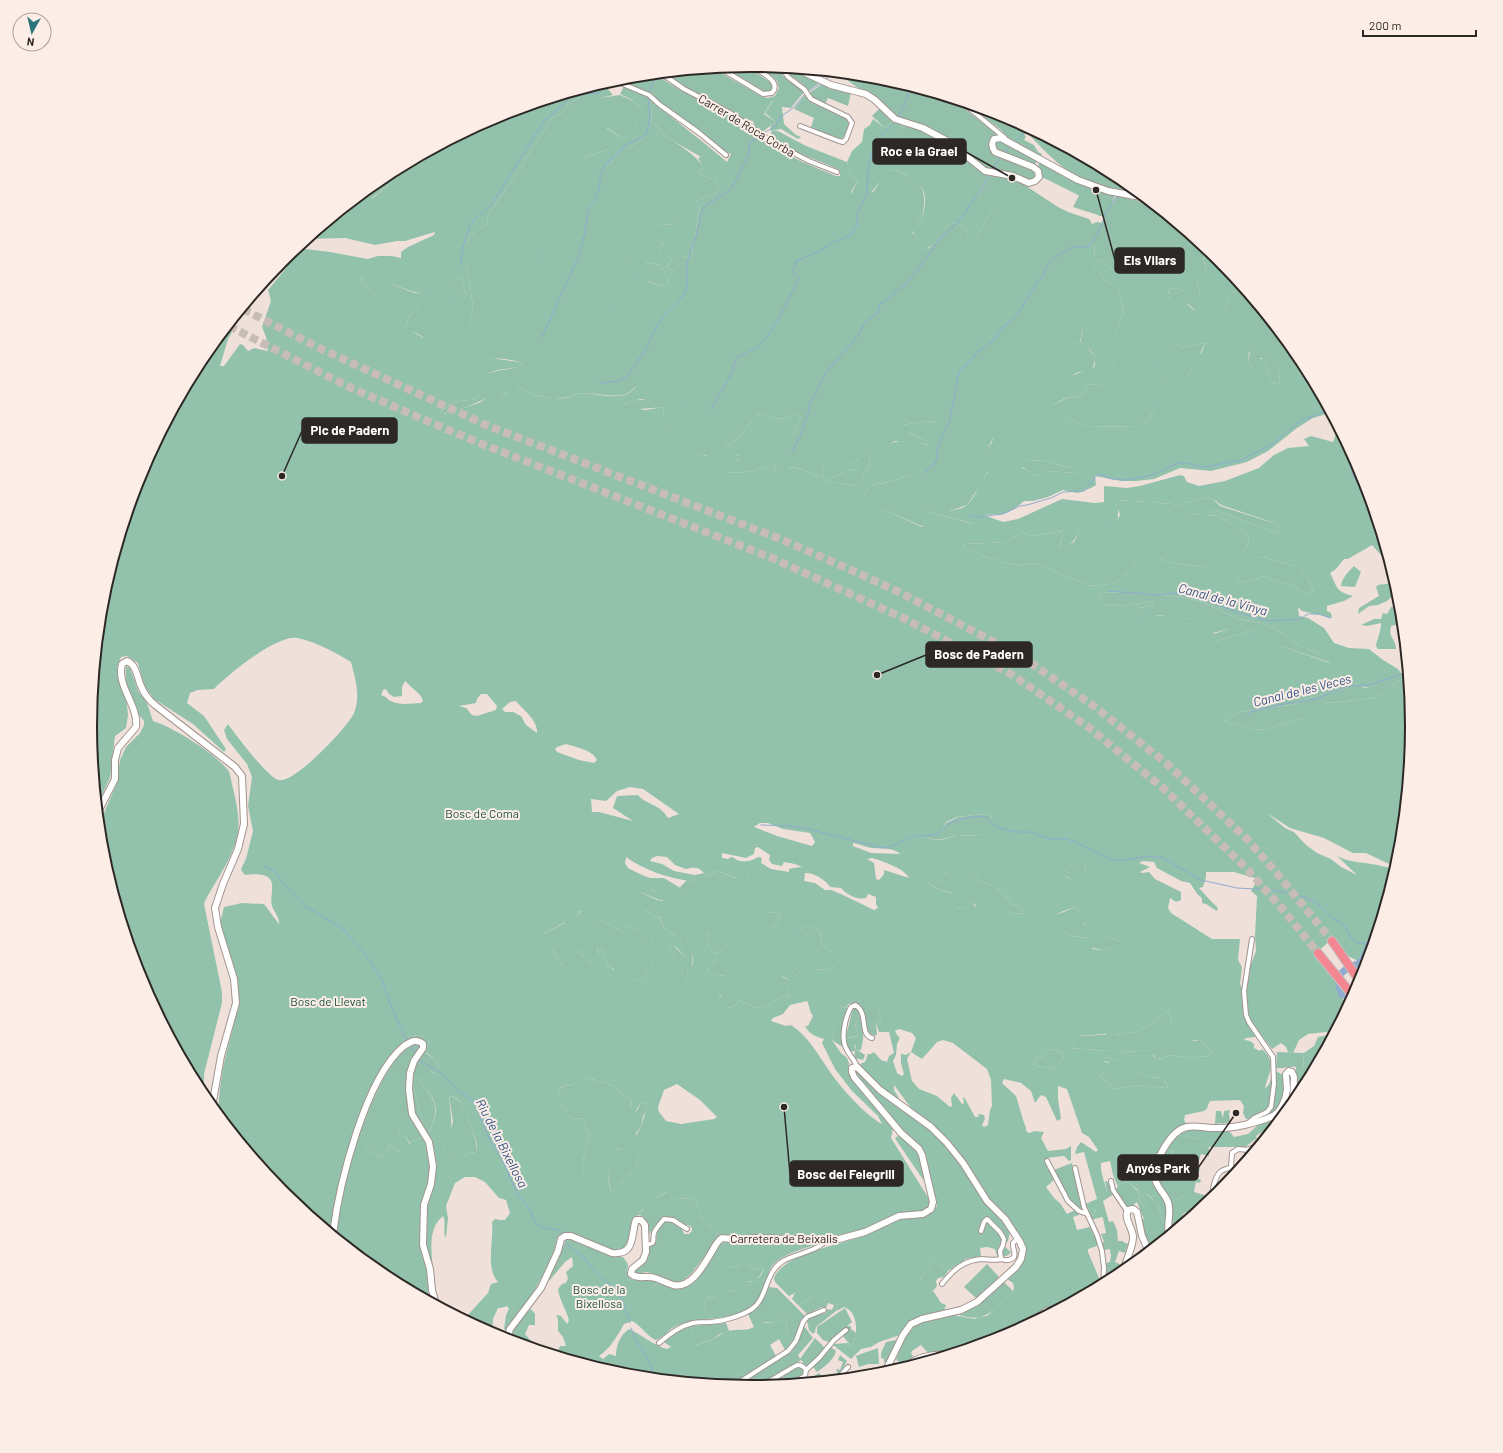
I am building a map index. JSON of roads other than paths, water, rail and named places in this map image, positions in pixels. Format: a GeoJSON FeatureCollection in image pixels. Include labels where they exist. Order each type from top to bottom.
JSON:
{"type":"FeatureCollection","features":[{"type":"Feature","properties":{"kind":"highway"},"geometry":{"type":"LineString","coordinates":[[1332,941],[1356,976]]}},
{"type":"Feature","properties":{"kind":"highway"},"geometry":{"type":"LineString","coordinates":[[1321,956],[1350,992]]}},
{"type":"Feature","properties":{"kind":"main road"},"geometry":{"type":"LineString","coordinates":[[807,75],[831,85],[870,96],[895,119],[915,124],[940,136],[985,171],[1013,176],[1029,183],[1038,179],[1039,174],[1036,169],[1002,156],[993,150],[992,142],[997,138],[1008,141],[1078,180],[1108,191],[1134,196]]}},
{"type":"Feature","properties":{"kind":"main road"},"geometry":{"type":"LineString","coordinates":[[102,804],[115,779],[115,760],[118,748],[136,727],[136,716],[127,695],[121,670],[122,664],[129,662],[133,665],[145,693],[155,705],[236,767],[242,776],[244,824],[238,850],[223,884],[215,908],[218,927],[234,979],[236,998],[235,1008],[218,1068],[213,1099]]}},
{"type":"Feature","properties":{"kind":"main road"},"geometry":{"type":"LineString","coordinates":[[334,1230],[337,1205],[356,1134],[373,1090],[392,1058],[408,1043],[413,1041],[420,1042],[423,1044],[423,1048],[412,1068],[409,1089],[412,1114],[429,1142],[433,1166],[432,1184],[424,1205],[423,1245],[430,1269],[435,1299]]}},
{"type":"Feature","properties":{"kind":"main road"},"geometry":{"type":"LineString","coordinates":[[857,1066],[880,1090],[941,1136],[963,1163],[987,1200],[1005,1219],[1022,1246],[1022,1259],[1016,1267],[970,1307],[951,1313],[922,1319],[910,1324],[888,1366]]}},
{"type":"Feature","properties":{"kind":"main road","name":"Carretera de Beixalis"},"geometry":{"type":"LineString","coordinates":[[509,1334],[510,1329],[541,1288],[563,1237],[570,1236],[612,1253],[620,1254],[624,1253],[630,1246],[635,1223],[639,1220],[644,1222],[646,1245],[645,1257],[632,1269],[632,1274],[636,1277],[652,1276],[671,1284],[678,1285],[685,1284],[692,1279],[704,1264],[718,1241],[722,1238],[740,1240],[757,1238],[839,1239],[865,1232],[899,1216],[924,1214],[928,1212],[933,1206],[922,1155],[919,1149],[901,1133],[854,1077],[852,1068],[857,1066]]}},
{"type":"Feature","properties":{"kind":"main road"},"geometry":{"type":"LineString","coordinates":[[1168,1231],[1168,1203],[1157,1183],[1155,1176],[1156,1169],[1167,1144],[1176,1132],[1187,1126],[1222,1128],[1270,1118],[1278,1113],[1287,1093],[1286,1074],[1289,1071],[1294,1074],[1293,1094]]}},
{"type":"Feature","properties":{"kind":"main road"},"geometry":{"type":"LineString","coordinates":[[1125,1264],[1133,1236],[1126,1217],[1127,1211],[1131,1209],[1137,1212],[1142,1236],[1147,1248]]}},
{"type":"Feature","properties":{"kind":"street"},"geometry":{"type":"LineString","coordinates":[[728,73],[763,94],[772,94],[775,89],[773,80],[761,72]]}},
{"type":"Feature","properties":{"kind":"street"},"geometry":{"type":"LineString","coordinates":[[785,73],[788,77],[804,89],[811,99],[848,117],[852,123],[846,139],[843,142],[800,126]]}},
{"type":"Feature","properties":{"kind":"street","name":"Carrer de Roca Corba"},"geometry":{"type":"LineString","coordinates":[[668,78],[684,89],[730,113],[774,143],[809,161],[837,172]]}},
{"type":"Feature","properties":{"kind":"street"},"geometry":{"type":"LineString","coordinates":[[625,85],[649,95],[726,155]]}},
{"type":"Feature","properties":{"kind":"street"},"geometry":{"type":"LineString","coordinates":[[972,111],[1008,141]]}},
{"type":"Feature","properties":{"kind":"street"},"geometry":{"type":"LineString","coordinates":[[1248,1123],[1254,1118],[1267,1112],[1271,1107],[1274,1084],[1273,1057],[1249,1022],[1246,1015],[1244,991],[1252,939]]}},
{"type":"Feature","properties":{"kind":"street"},"geometry":{"type":"LineString","coordinates":[[857,1066],[846,1050],[843,1041],[850,1007],[855,1005],[860,1009],[864,1020],[866,1035],[872,1038]]}},
{"type":"Feature","properties":{"kind":"street"},"geometry":{"type":"LineString","coordinates":[[1214,1189],[1220,1171],[1231,1167],[1232,1153],[1238,1149],[1249,1150]]}},
{"type":"Feature","properties":{"kind":"street"},"geometry":{"type":"LineString","coordinates":[[1047,1160],[1068,1201],[1079,1211],[1087,1214]]}},
{"type":"Feature","properties":{"kind":"street"},"geometry":{"type":"LineString","coordinates":[[1075,1168],[1082,1200],[1102,1251],[1104,1278]]}},
{"type":"Feature","properties":{"kind":"street"},"geometry":{"type":"LineString","coordinates":[[1111,1181],[1113,1190],[1127,1211]]}},
{"type":"Feature","properties":{"kind":"street"},"geometry":{"type":"LineString","coordinates":[[646,1245],[652,1243],[655,1232],[664,1219],[673,1220],[687,1229]]}},
{"type":"Feature","properties":{"kind":"street"},"geometry":{"type":"LineString","coordinates":[[981,1231],[984,1222],[987,1219],[1000,1232],[1004,1239],[1000,1251],[1001,1259]]}},
{"type":"Feature","properties":{"kind":"street"},"geometry":{"type":"LineString","coordinates":[[942,1284],[962,1264],[980,1259],[1010,1260],[1014,1257],[1015,1252],[1013,1243],[1018,1238]]}},
{"type":"Feature","properties":{"kind":"street"},"geometry":{"type":"LineString","coordinates":[[659,1343],[687,1325],[698,1322],[718,1321],[750,1310],[760,1299],[775,1268],[787,1259],[822,1245],[826,1240]]}},
{"type":"Feature","properties":{"kind":"street"},"geometry":{"type":"LineString","coordinates":[[742,1381],[788,1351],[796,1341],[803,1322],[807,1317],[824,1310]]}},
{"type":"Feature","properties":{"kind":"street"},"geometry":{"type":"LineString","coordinates":[[800,1379],[804,1377],[806,1370],[819,1358],[834,1340],[846,1330]]}},
{"type":"Feature","properties":{"kind":"street"},"geometry":{"type":"LineString","coordinates":[[771,1381],[797,1365],[802,1366],[806,1370]]}},
{"type":"Feature","properties":{"kind":"street"},"geometry":{"type":"LineString","coordinates":[[841,1374],[848,1367]]}},
{"type":"Feature","properties":{"kind":"water"},"geometry":{"type":"Polygon","coordinates":[[[1372,934],[1363,959],[1356,968],[1352,963],[1360,957],[1372,934]]]}},
{"type":"Feature","properties":{"kind":"waterway"},"geometry":{"type":"LineString","coordinates":[[649,92],[655,80]]}},
{"type":"Feature","properties":{"kind":"waterway"},"geometry":{"type":"LineString","coordinates":[[809,91],[820,84]]}},
{"type":"Feature","properties":{"kind":"waterway"},"geometry":{"type":"LineString","coordinates":[[461,265],[463,246],[470,225],[492,204],[543,122],[570,98],[584,94],[599,93],[603,89]]}},
{"type":"Feature","properties":{"kind":"waterway"},"geometry":{"type":"LineString","coordinates":[[898,116],[903,109],[909,92]]}},
{"type":"Feature","properties":{"kind":"waterway"},"geometry":{"type":"LineString","coordinates":[[763,133],[775,127],[780,117],[793,108],[805,94]]}},
{"type":"Feature","properties":{"kind":"waterway"},"geometry":{"type":"LineString","coordinates":[[542,337],[580,253],[585,232],[588,208],[595,201],[600,184],[600,174],[605,165],[626,145],[639,139],[647,133],[650,114],[648,98]]}},
{"type":"Feature","properties":{"kind":"waterway"},"geometry":{"type":"LineString","coordinates":[[712,408],[730,376],[737,357],[759,346],[771,332],[799,279],[793,271],[796,261],[820,251],[833,242],[851,235],[857,225],[857,213],[867,193],[868,167],[875,143],[895,122]]}},
{"type":"Feature","properties":{"kind":"waterway"},"geometry":{"type":"LineString","coordinates":[[1015,142],[1024,132]]}},
{"type":"Feature","properties":{"kind":"waterway"},"geometry":{"type":"LineString","coordinates":[[600,383],[617,381],[627,376],[647,348],[654,331],[665,314],[680,300],[685,293],[687,285],[687,262],[697,233],[701,213],[705,206],[732,187],[748,155],[750,145],[753,140],[760,135]]}},
{"type":"Feature","properties":{"kind":"waterway"},"geometry":{"type":"LineString","coordinates":[[1004,153],[1010,147]]}},
{"type":"Feature","properties":{"kind":"waterway"},"geometry":{"type":"LineString","coordinates":[[992,169],[1001,157]]}},
{"type":"Feature","properties":{"kind":"waterway"},"geometry":{"type":"LineString","coordinates":[[792,452],[801,434],[808,414],[810,402],[829,369],[859,334],[864,323],[877,313],[880,304],[905,285],[917,271],[941,237],[954,226],[963,215],[989,176]]}},
{"type":"Feature","properties":{"kind":"waterway"},"geometry":{"type":"LineString","coordinates":[[925,472],[936,462],[938,447],[950,419],[959,372],[979,351],[994,340],[1001,329],[1017,315],[1038,281],[1044,275],[1047,265],[1056,257],[1072,247],[1085,247],[1090,245],[1116,197]]}},
{"type":"Feature","properties":{"kind":"waterway"},"geometry":{"type":"LineString","coordinates":[[970,516],[977,517],[1003,514],[1020,506],[1051,498],[1063,492],[1084,491],[1098,474],[1112,479],[1127,480],[1152,475],[1178,463],[1204,467],[1241,460],[1271,445],[1300,421],[1325,412]]}},
{"type":"Feature","properties":{"kind":"waterway"},"geometry":{"type":"LineString","coordinates":[[1348,457],[1355,478],[1360,488]]}},
{"type":"Feature","properties":{"kind":"waterway","name":"Canal de la Vinya"},"geometry":{"type":"LineString","coordinates":[[1108,591],[1160,595],[1175,593],[1213,603],[1239,613],[1268,621],[1300,619],[1308,614],[1320,614],[1330,618]]}},
{"type":"Feature","properties":{"kind":"waterway","name":"Canal de les Veces"},"geometry":{"type":"LineString","coordinates":[[1247,713],[1278,705],[1316,699],[1347,686],[1369,685],[1404,674]]}},
{"type":"Feature","properties":{"kind":"waterway"},"geometry":{"type":"LineString","coordinates":[[918,836],[936,835],[952,822],[981,816],[988,818],[992,824],[1013,832],[1030,832],[1050,839],[1066,839],[1073,841],[1112,860],[1127,860],[1148,856],[1163,858],[1201,880],[1237,888],[1273,890],[1304,897],[1318,904],[1329,915],[1345,926],[1352,939],[1356,942],[1365,944]]}},
{"type":"Feature","properties":{"kind":"waterway"},"geometry":{"type":"LineString","coordinates":[[761,825],[804,828],[882,848],[894,845],[915,836]]}},
{"type":"Feature","properties":{"kind":"waterway","name":"Riu de la Bixellosa"},"geometry":{"type":"LineString","coordinates":[[265,866],[275,872],[304,905],[343,929],[362,950],[381,978],[393,1011],[407,1041]]}},
{"type":"Feature","properties":{"kind":"waterway"},"geometry":{"type":"LineString","coordinates":[[1342,995],[1339,984],[1340,976],[1345,970],[1355,965]]}},
{"type":"Feature","properties":{"kind":"waterway"},"geometry":{"type":"LineString","coordinates":[[410,1045],[415,1054]]}},
{"type":"Feature","properties":{"kind":"waterway","name":"Riu de la Bixellosa"},"geometry":{"type":"LineString","coordinates":[[418,1060],[435,1069],[455,1088],[472,1100],[477,1108],[489,1138],[503,1161],[518,1195],[529,1208],[535,1223],[544,1228],[559,1230],[562,1235]]}},
{"type":"Feature","properties":{"kind":"waterway","name":"Riu de la Bixellosa"},"geometry":{"type":"LineString","coordinates":[[564,1240],[584,1258],[597,1274],[615,1288],[622,1300],[630,1323]]}},
{"type":"Feature","properties":{"kind":"waterway","name":"Riu de la Bixellosa"},"geometry":{"type":"LineString","coordinates":[[631,1328],[654,1373]]}},
{"type":"Feature","properties":{"kind":"tunnel"},"geometry":{"type":"LineString","coordinates":[[246,311],[317,347],[486,425],[778,538],[840,565],[901,593],[1019,655],[1095,707],[1166,763],[1247,839],[1332,941]]}},
{"type":"Feature","properties":{"kind":"tunnel"},"geometry":{"type":"LineString","coordinates":[[232,328],[347,386],[411,414],[472,440],[772,558],[901,617],[1011,674],[1088,727],[1163,788],[1245,867],[1280,906],[1318,953]]}},
{"type":"Feature","properties":{"kind":"place","name":"Roc e la Grael"},"geometry":{"type":"Point","coordinates":[1012,178]}},
{"type":"Feature","properties":{"kind":"place","name":"Els Vilars"},"geometry":{"type":"Point","coordinates":[1096,190]}},
{"type":"Feature","properties":{"kind":"place","name":"Pic de Padern"},"geometry":{"type":"Point","coordinates":[282,476]}},
{"type":"Feature","properties":{"kind":"place","name":"Bosc de Padern"},"geometry":{"type":"Point","coordinates":[877,675]}},
{"type":"Feature","properties":{"kind":"place","name":"Bosc del Felegrill"},"geometry":{"type":"Point","coordinates":[784,1107]}},
{"type":"Feature","properties":{"kind":"place","name":"Anyós Park"},"geometry":{"type":"Point","coordinates":[1236,1113]}},
{"type":"Feature","properties":{"kind":"park label","name":"Bosc de Coma"},"geometry":{"type":"Point","coordinates":[482,813]}},
{"type":"Feature","properties":{"kind":"park label","name":"Bosc de Llevat"},"geometry":{"type":"Point","coordinates":[328,1001]}},
{"type":"Feature","properties":{"kind":"park label","name":"Bosc de la Bixellosa"},"geometry":{"type":"Point","coordinates":[599,1296]}}]}
